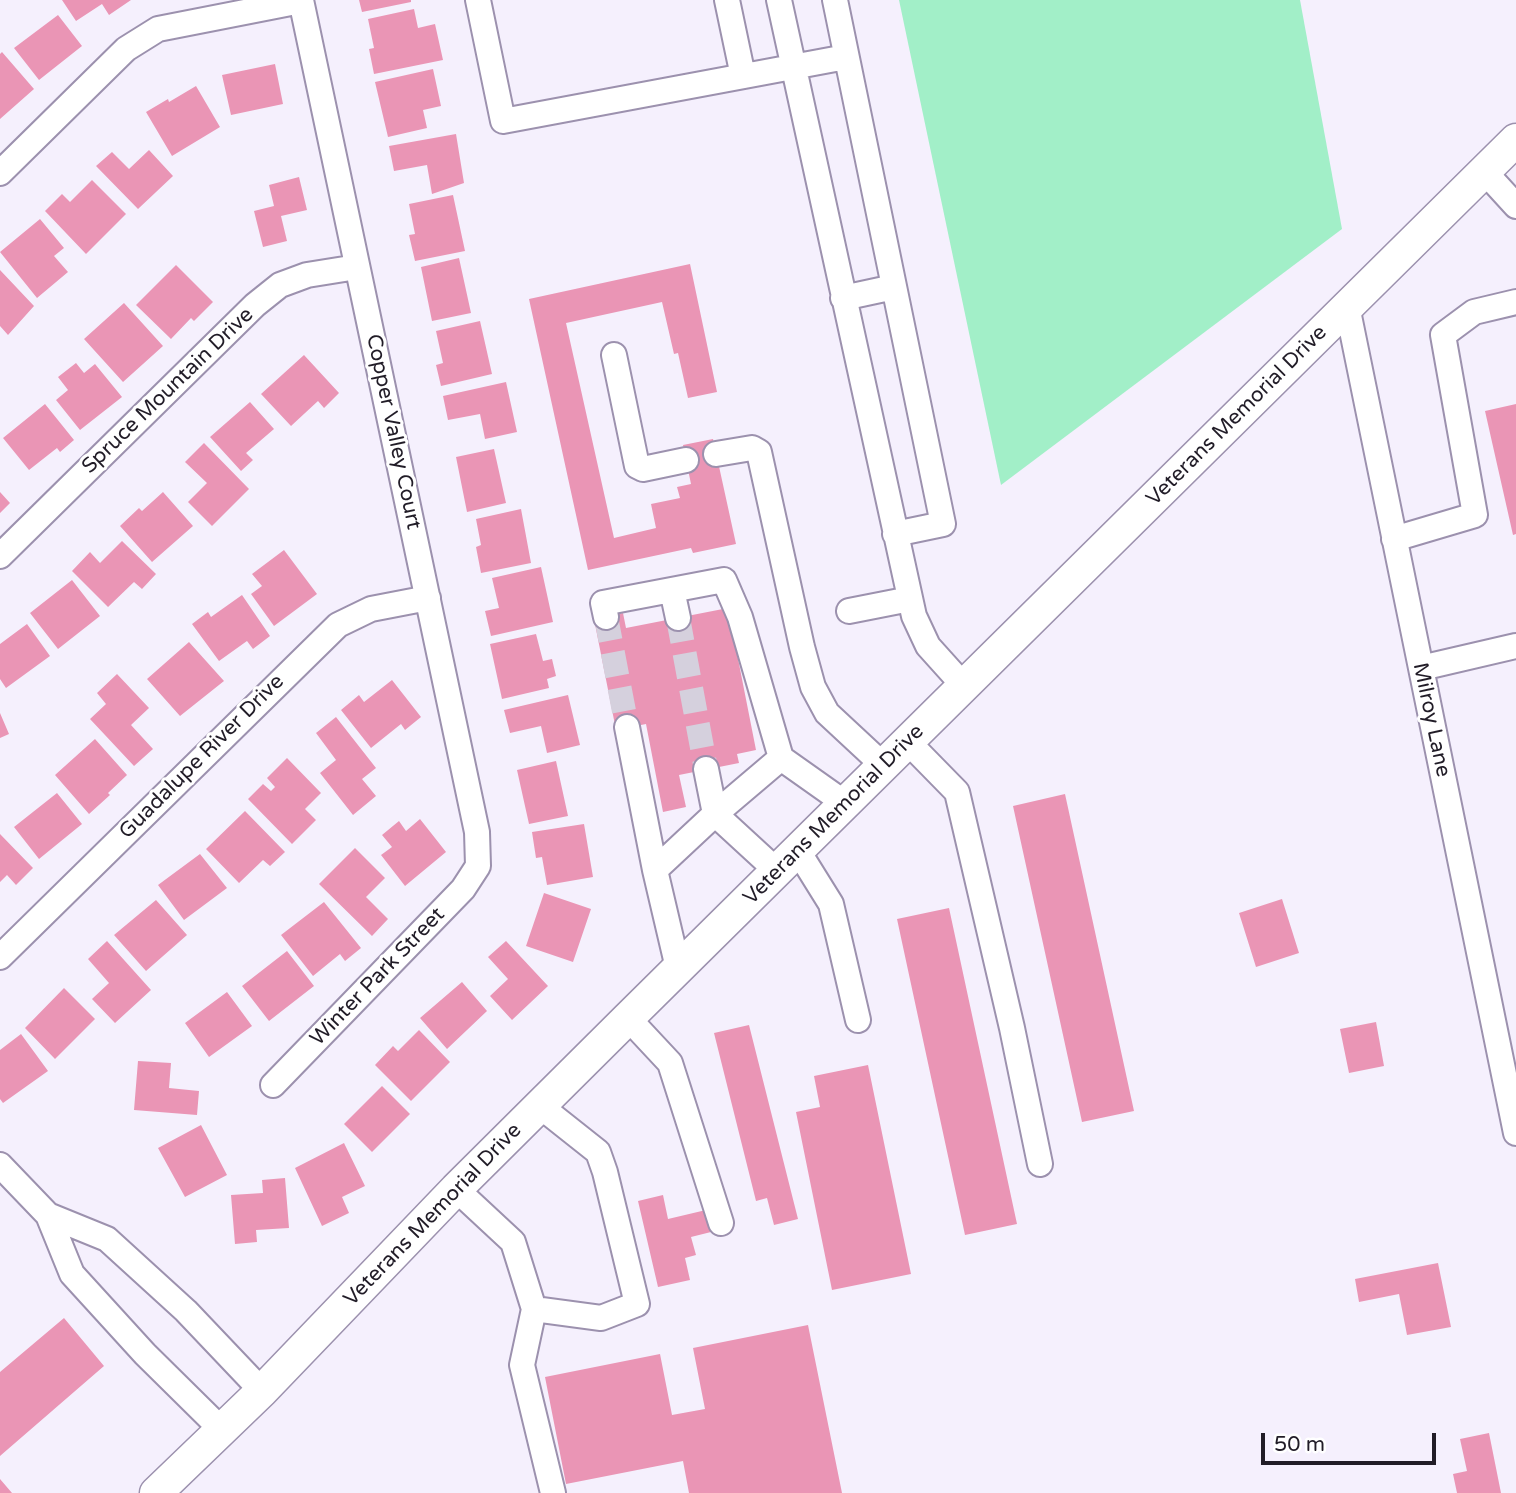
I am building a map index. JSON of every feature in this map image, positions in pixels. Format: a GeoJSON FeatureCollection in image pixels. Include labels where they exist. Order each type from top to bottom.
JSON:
{"type":"FeatureCollection","features":[{"type":"Feature","properties":{"kind":"main road","name":"Veterans Memorial Drive"},"geometry":{"type":"LineString","coordinates":[[156,1493],[262,1391],[456,1189],[678,968],[1516,140]]}},
{"type":"Feature","properties":{"kind":"street"},"geometry":{"type":"LineString","coordinates":[[0,173],[126,48],[158,29],[301,0]]}},
{"type":"Feature","properties":{"kind":"street","name":"Copper Valley Court"},"geometry":{"type":"LineString","coordinates":[[301,0],[477,832],[478,866]]}},
{"type":"Feature","properties":{"kind":"street"},"geometry":{"type":"LineString","coordinates":[[478,0],[503,121],[846,57]]}},
{"type":"Feature","properties":{"kind":"street"},"geometry":{"type":"LineString","coordinates":[[727,0],[743,76]]}},
{"type":"Feature","properties":{"kind":"street"},"geometry":{"type":"LineString","coordinates":[[779,0],[914,617],[928,646],[964,686]]}},
{"type":"Feature","properties":{"kind":"street"},"geometry":{"type":"LineString","coordinates":[[835,0],[943,524],[895,534]]}},
{"type":"Feature","properties":{"kind":"street"},"geometry":{"type":"LineString","coordinates":[[1484,171],[1516,206]]}},
{"type":"Feature","properties":{"kind":"street","name":"Spruce Mountain Drive"},"geometry":{"type":"LineString","coordinates":[[0,556],[255,305],[280,285],[307,275],[357,267]]}},
{"type":"Feature","properties":{"kind":"street"},"geometry":{"type":"LineString","coordinates":[[843,298],[894,287]]}},
{"type":"Feature","properties":{"kind":"street"},"geometry":{"type":"LineString","coordinates":[[1394,539],[1475,515],[1443,335],[1474,312],[1516,302]]}},
{"type":"Feature","properties":{"kind":"street","name":"Milroy Lane"},"geometry":{"type":"LineString","coordinates":[[1347,306],[1515,1127]]}},
{"type":"Feature","properties":{"kind":"street"},"geometry":{"type":"LineString","coordinates":[[614,355],[637,466],[643,469],[686,460]]}},
{"type":"Feature","properties":{"kind":"street"},"geometry":{"type":"LineString","coordinates":[[716,454],[752,448],[760,452],[813,687],[827,713],[884,766]]}},
{"type":"Feature","properties":{"kind":"street"},"geometry":{"type":"LineString","coordinates":[[605,610],[672,590],[724,580],[740,617],[781,758],[846,804]]}},
{"type":"Feature","properties":{"kind":"street"},"geometry":{"type":"LineString","coordinates":[[672,590],[678,618]]}},
{"type":"Feature","properties":{"kind":"street","name":"Guadalupe River Drive"},"geometry":{"type":"LineString","coordinates":[[0,957],[338,625],[371,609],[428,598]]}},
{"type":"Feature","properties":{"kind":"street"},"geometry":{"type":"LineString","coordinates":[[849,611],[910,599]]}},
{"type":"Feature","properties":{"kind":"street"},"geometry":{"type":"LineString","coordinates":[[1421,668],[1516,646]]}},
{"type":"Feature","properties":{"kind":"street"},"geometry":{"type":"LineString","coordinates":[[628,727],[654,870],[678,968]]}},
{"type":"Feature","properties":{"kind":"street"},"geometry":{"type":"LineString","coordinates":[[908,742],[957,792],[1012,1028],[1040,1164]]}},
{"type":"Feature","properties":{"kind":"street"},"geometry":{"type":"LineString","coordinates":[[654,870],[781,758]]}},
{"type":"Feature","properties":{"kind":"street"},"geometry":{"type":"LineString","coordinates":[[706,769],[715,814],[788,861],[831,904],[858,1020]]}},
{"type":"Feature","properties":{"kind":"street","name":"Winter Park Street"},"geometry":{"type":"LineString","coordinates":[[273,1085],[463,888],[478,866]]}},
{"type":"Feature","properties":{"kind":"street"},"geometry":{"type":"LineString","coordinates":[[628,1018],[670,1063],[721,1223]]}},
{"type":"Feature","properties":{"kind":"street"},"geometry":{"type":"LineString","coordinates":[[534,1309],[601,1318],[637,1304],[598,1152],[540,1106]]}},
{"type":"Feature","properties":{"kind":"street"},"geometry":{"type":"LineString","coordinates":[[0,1165],[48,1215],[72,1275],[145,1354],[222,1430]]}},
{"type":"Feature","properties":{"kind":"street"},"geometry":{"type":"LineString","coordinates":[[456,1189],[513,1242],[534,1309],[522,1365],[553,1493]]}},
{"type":"Feature","properties":{"kind":"street"},"geometry":{"type":"LineString","coordinates":[[48,1215],[107,1240],[186,1311],[262,1391]]}},
{"type":"Feature","properties":{"kind":"green space"},"geometry":{"type":"Polygon","coordinates":[[[899,0],[1300,0],[1342,229],[1001,485],[899,0]]]}},
{"type":"Feature","properties":{"kind":"building"},"geometry":{"type":"Polygon","coordinates":[[[62,0],[131,0],[109,15],[102,4],[76,21],[62,0]]]}},
{"type":"Feature","properties":{"kind":"building"},"geometry":{"type":"Polygon","coordinates":[[[359,0],[411,0],[411,2],[362,12],[359,0]]]}},
{"type":"Feature","properties":{"kind":"building"},"geometry":{"type":"Polygon","coordinates":[[[414,9],[418,28],[435,24],[443,60],[374,74],[369,49],[374,48],[368,19],[414,9]]]}},
{"type":"Feature","properties":{"kind":"building"},"geometry":{"type":"Polygon","coordinates":[[[58,15],[82,46],[39,80],[14,48],[58,15]]]}},
{"type":"Feature","properties":{"kind":"building"},"geometry":{"type":"Polygon","coordinates":[[[2,52],[34,89],[0,119],[0,54],[2,52]]]}},
{"type":"Feature","properties":{"kind":"building"},"geometry":{"type":"Polygon","coordinates":[[[275,64],[283,104],[231,115],[222,75],[275,64]]]}},
{"type":"Feature","properties":{"kind":"building"},"geometry":{"type":"Polygon","coordinates":[[[433,69],[441,106],[423,110],[427,128],[388,137],[375,82],[433,69]]]}},
{"type":"Feature","properties":{"kind":"building"},"geometry":{"type":"Polygon","coordinates":[[[196,86],[220,127],[172,156],[146,112],[196,86]]]}},
{"type":"Feature","properties":{"kind":"building"},"geometry":{"type":"Polygon","coordinates":[[[456,134],[464,183],[432,194],[427,165],[394,171],[389,146],[456,134]]]}},
{"type":"Feature","properties":{"kind":"building"},"geometry":{"type":"Polygon","coordinates":[[[149,150],[173,176],[138,209],[96,166],[112,152],[129,169],[149,150]]]}},
{"type":"Feature","properties":{"kind":"building"},"geometry":{"type":"Polygon","coordinates":[[[299,177],[307,210],[281,216],[287,241],[263,247],[254,211],[274,206],[269,185],[299,177]]]}},
{"type":"Feature","properties":{"kind":"building"},"geometry":{"type":"Polygon","coordinates":[[[92,180],[126,214],[86,254],[45,211],[62,194],[70,202],[92,180]]]}},
{"type":"Feature","properties":{"kind":"building"},"geometry":{"type":"Polygon","coordinates":[[[453,195],[465,251],[415,261],[409,235],[415,234],[409,204],[453,195]]]}},
{"type":"Feature","properties":{"kind":"building"},"geometry":{"type":"Polygon","coordinates":[[[40,219],[64,248],[54,256],[68,272],[37,298],[0,252],[40,219]]]}},
{"type":"Feature","properties":{"kind":"building"},"geometry":{"type":"Polygon","coordinates":[[[459,258],[471,313],[432,321],[421,267],[459,258]]]}},
{"type":"Feature","properties":{"kind":"building"},"geometry":{"type":"Polygon","coordinates":[[[690,264],[717,392],[688,398],[678,353],[674,354],[662,302],[566,323],[614,538],[656,528],[651,504],[680,498],[677,487],[691,484],[683,445],[713,439],[736,544],[693,553],[691,548],[588,570],[529,299],[690,264]]]}},
{"type":"Feature","properties":{"kind":"building"},"geometry":{"type":"Polygon","coordinates":[[[176,265],[213,302],[194,321],[191,318],[171,339],[136,305],[176,265]]]}},
{"type":"Feature","properties":{"kind":"building"},"geometry":{"type":"Polygon","coordinates":[[[0,270],[34,306],[8,335],[0,326],[0,270]]]}},
{"type":"Feature","properties":{"kind":"building"},"geometry":{"type":"Polygon","coordinates":[[[124,303],[163,346],[123,382],[84,339],[124,303]]]}},
{"type":"Feature","properties":{"kind":"building"},"geometry":{"type":"Polygon","coordinates":[[[480,321],[492,374],[441,386],[436,365],[443,363],[436,331],[480,321]]]}},
{"type":"Feature","properties":{"kind":"building"},"geometry":{"type":"Polygon","coordinates":[[[304,355],[339,393],[324,408],[318,401],[291,426],[261,394],[304,355]]]}},
{"type":"Feature","properties":{"kind":"building"},"geometry":{"type":"Polygon","coordinates":[[[76,363],[84,373],[95,364],[122,397],[80,430],[56,400],[68,390],[58,377],[76,363]]]}},
{"type":"Feature","properties":{"kind":"building"},"geometry":{"type":"Polygon","coordinates":[[[506,382],[517,432],[485,439],[480,414],[448,420],[443,396],[506,382]]]}},
{"type":"Feature","properties":{"kind":"building"},"geometry":{"type":"Polygon","coordinates":[[[250,402],[274,429],[246,453],[253,460],[241,471],[210,437],[250,402]]]}},
{"type":"Feature","properties":{"kind":"building"},"geometry":{"type":"Polygon","coordinates":[[[45,404],[74,440],[60,452],[57,448],[29,470],[3,438],[45,404]]]}},
{"type":"Feature","properties":{"kind":"building"},"geometry":{"type":"Polygon","coordinates":[[[1516,404],[1516,534],[1513,535],[1485,411],[1516,404]]]}},
{"type":"Feature","properties":{"kind":"building"},"geometry":{"type":"Polygon","coordinates":[[[204,443],[249,489],[212,526],[188,502],[207,483],[185,462],[204,443]]]}},
{"type":"Feature","properties":{"kind":"building"},"geometry":{"type":"Polygon","coordinates":[[[494,449],[506,503],[467,512],[456,457],[494,449]]]}},
{"type":"Feature","properties":{"kind":"building"},"geometry":{"type":"Polygon","coordinates":[[[0,492],[10,503],[0,513],[0,492]]]}},
{"type":"Feature","properties":{"kind":"building"},"geometry":{"type":"Polygon","coordinates":[[[163,492],[193,526],[152,562],[120,526],[139,508],[142,511],[163,492]]]}},
{"type":"Feature","properties":{"kind":"building"},"geometry":{"type":"Polygon","coordinates":[[[521,509],[531,563],[481,573],[476,547],[481,545],[476,519],[521,509]]]}},
{"type":"Feature","properties":{"kind":"building"},"geometry":{"type":"Polygon","coordinates":[[[122,541],[156,574],[142,589],[134,582],[108,607],[72,571],[90,552],[100,563],[122,541]]]}},
{"type":"Feature","properties":{"kind":"building"},"geometry":{"type":"Polygon","coordinates":[[[284,550],[317,594],[274,626],[251,594],[262,586],[252,574],[284,550]]]}},
{"type":"Feature","properties":{"kind":"building"},"geometry":{"type":"Polygon","coordinates":[[[541,567],[553,622],[491,636],[485,611],[499,608],[492,578],[541,567]]]}},
{"type":"Feature","properties":{"kind":"building"},"geometry":{"type":"Polygon","coordinates":[[[72,580],[100,616],[58,649],[30,613],[72,580]]]}},
{"type":"Feature","properties":{"kind":"building"},"geometry":{"type":"Polygon","coordinates":[[[242,595],[270,636],[253,649],[247,641],[219,661],[192,624],[208,612],[211,617],[242,595]]]}},
{"type":"Feature","properties":{"kind":"building"},"geometry":{"type":"Polygon","coordinates":[[[728,608],[756,750],[737,754],[739,763],[679,775],[686,807],[663,812],[646,724],[616,730],[594,619],[623,613],[626,628],[728,608]]]}},
{"type":"Feature","properties":{"kind":"building"},"geometry":{"type":"Polygon","coordinates":[[[27,624],[50,656],[6,688],[0,679],[0,644],[27,624]]]}},
{"type":"Feature","properties":{"kind":"building"},"geometry":{"type":"Polygon","coordinates":[[[536,634],[543,661],[552,659],[556,676],[547,679],[549,688],[502,699],[490,644],[536,634]]]}},
{"type":"Feature","properties":{"kind":"building"},"geometry":{"type":"Polygon","coordinates":[[[189,642],[224,681],[180,716],[147,679],[189,642]]]}},
{"type":"Feature","properties":{"kind":"building"},"geometry":{"type":"Polygon","coordinates":[[[117,674],[149,708],[131,725],[153,749],[134,766],[90,719],[106,704],[97,693],[117,674]]]}},
{"type":"Feature","properties":{"kind":"building"},"geometry":{"type":"Polygon","coordinates":[[[392,680],[421,717],[405,730],[401,724],[371,748],[341,710],[359,695],[364,702],[392,680]]]}},
{"type":"Feature","properties":{"kind":"building"},"geometry":{"type":"Polygon","coordinates":[[[568,695],[580,745],[547,753],[541,726],[510,733],[504,710],[568,695]]]}},
{"type":"Feature","properties":{"kind":"building"},"geometry":{"type":"Polygon","coordinates":[[[0,713],[9,734],[0,738],[0,713]]]}},
{"type":"Feature","properties":{"kind":"building"},"geometry":{"type":"Polygon","coordinates":[[[336,717],[376,768],[362,779],[376,796],[353,815],[320,773],[336,760],[316,733],[336,717]]]}},
{"type":"Feature","properties":{"kind":"building"},"geometry":{"type":"Polygon","coordinates":[[[95,739],[127,775],[89,814],[55,775],[95,739]]]}},
{"type":"Feature","properties":{"kind":"building"},"geometry":{"type":"Polygon","coordinates":[[[287,758],[321,793],[305,809],[316,820],[292,844],[248,799],[263,784],[271,791],[275,787],[267,778],[287,758]]]}},
{"type":"Feature","properties":{"kind":"building"},"geometry":{"type":"Polygon","coordinates":[[[556,761],[568,816],[529,824],[517,770],[556,761]]]}},
{"type":"Feature","properties":{"kind":"building"},"geometry":{"type":"Polygon","coordinates":[[[57,793],[82,824],[39,859],[14,827],[57,793]]]}},
{"type":"Feature","properties":{"kind":"building"},"geometry":{"type":"Polygon","coordinates":[[[1065,794],[1134,1111],[1082,1122],[1013,806],[1065,794]]]}},
{"type":"Feature","properties":{"kind":"building"},"geometry":{"type":"Polygon","coordinates":[[[245,811],[285,852],[270,866],[263,860],[239,883],[206,849],[245,811]]]}},
{"type":"Feature","properties":{"kind":"building"},"geometry":{"type":"Polygon","coordinates":[[[420,819],[446,852],[405,886],[381,855],[392,847],[382,835],[399,821],[406,831],[420,819]]]}},
{"type":"Feature","properties":{"kind":"building"},"geometry":{"type":"Polygon","coordinates":[[[584,824],[593,877],[547,885],[542,857],[536,858],[532,832],[584,824]]]}},
{"type":"Feature","properties":{"kind":"building"},"geometry":{"type":"Polygon","coordinates":[[[0,834],[33,868],[16,885],[7,875],[0,882],[0,834]]]}},
{"type":"Feature","properties":{"kind":"building"},"geometry":{"type":"Polygon","coordinates":[[[355,848],[385,878],[366,897],[388,919],[372,936],[319,884],[355,848]]]}},
{"type":"Feature","properties":{"kind":"building"},"geometry":{"type":"Polygon","coordinates":[[[200,854],[227,888],[184,920],[158,885],[200,854]]]}},
{"type":"Feature","properties":{"kind":"building"},"geometry":{"type":"Polygon","coordinates":[[[544,893],[591,909],[573,962],[526,946],[544,893]]]}},
{"type":"Feature","properties":{"kind":"building"},"geometry":{"type":"Polygon","coordinates":[[[1282,899],[1299,953],[1256,967],[1239,913],[1282,899]]]}},
{"type":"Feature","properties":{"kind":"building"},"geometry":{"type":"Polygon","coordinates":[[[156,900],[187,935],[146,971],[114,935],[156,900]]]}},
{"type":"Feature","properties":{"kind":"building"},"geometry":{"type":"Polygon","coordinates":[[[324,902],[361,948],[345,961],[340,954],[313,976],[281,935],[324,902]]]}},
{"type":"Feature","properties":{"kind":"building"},"geometry":{"type":"Polygon","coordinates":[[[949,908],[1017,1224],[965,1235],[897,919],[949,908]]]}},
{"type":"Feature","properties":{"kind":"building"},"geometry":{"type":"Polygon","coordinates":[[[107,941],[151,990],[115,1023],[92,999],[109,983],[88,959],[107,941]]]}},
{"type":"Feature","properties":{"kind":"building"},"geometry":{"type":"Polygon","coordinates":[[[506,941],[548,986],[512,1020],[490,996],[508,979],[488,957],[506,941]]]}},
{"type":"Feature","properties":{"kind":"building"},"geometry":{"type":"Polygon","coordinates":[[[287,951],[314,986],[269,1021],[242,986],[287,951]]]}},
{"type":"Feature","properties":{"kind":"building"},"geometry":{"type":"Polygon","coordinates":[[[462,982],[487,1011],[447,1049],[420,1018],[462,982]]]}},
{"type":"Feature","properties":{"kind":"building"},"geometry":{"type":"Polygon","coordinates":[[[64,988],[95,1019],[55,1059],[25,1028],[64,988]]]}},
{"type":"Feature","properties":{"kind":"building"},"geometry":{"type":"Polygon","coordinates":[[[227,992],[252,1026],[209,1057],[185,1023],[227,992]]]}},
{"type":"Feature","properties":{"kind":"building"},"geometry":{"type":"Polygon","coordinates":[[[1376,1022],[1384,1066],[1349,1073],[1340,1029],[1376,1022]]]}},
{"type":"Feature","properties":{"kind":"building"},"geometry":{"type":"Polygon","coordinates":[[[749,1025],[798,1219],[774,1225],[767,1198],[756,1201],[714,1033],[749,1025]]]}},
{"type":"Feature","properties":{"kind":"building"},"geometry":{"type":"Polygon","coordinates":[[[419,1030],[450,1062],[411,1101],[375,1065],[393,1046],[398,1051],[419,1030]]]}},
{"type":"Feature","properties":{"kind":"building"},"geometry":{"type":"Polygon","coordinates":[[[21,1034],[48,1071],[3,1103],[0,1099],[0,1050],[21,1034]]]}},
{"type":"Feature","properties":{"kind":"building"},"geometry":{"type":"Polygon","coordinates":[[[138,1061],[171,1063],[169,1088],[199,1091],[197,1115],[134,1110],[138,1061]]]}},
{"type":"Feature","properties":{"kind":"building"},"geometry":{"type":"Polygon","coordinates":[[[868,1065],[911,1274],[832,1290],[796,1112],[820,1107],[814,1076],[868,1065]]]}},
{"type":"Feature","properties":{"kind":"building"},"geometry":{"type":"Polygon","coordinates":[[[382,1086],[410,1114],[372,1152],[344,1124],[382,1086]]]}},
{"type":"Feature","properties":{"kind":"building"},"geometry":{"type":"Polygon","coordinates":[[[201,1125],[227,1175],[185,1197],[158,1148],[201,1125]]]}},
{"type":"Feature","properties":{"kind":"building"},"geometry":{"type":"Polygon","coordinates":[[[344,1143],[365,1186],[342,1197],[349,1213],[322,1226],[295,1168],[344,1143]]]}},
{"type":"Feature","properties":{"kind":"building"},"geometry":{"type":"Polygon","coordinates":[[[285,1178],[289,1228],[256,1230],[257,1242],[235,1244],[231,1195],[263,1193],[262,1180],[285,1178]]]}},
{"type":"Feature","properties":{"kind":"building"},"geometry":{"type":"Polygon","coordinates":[[[663,1195],[668,1219],[706,1210],[711,1232],[691,1237],[696,1255],[685,1258],[690,1280],[658,1287],[638,1201],[663,1195]]]}},
{"type":"Feature","properties":{"kind":"building"},"geometry":{"type":"Polygon","coordinates":[[[1438,1263],[1451,1327],[1407,1335],[1399,1294],[1359,1302],[1355,1279],[1438,1263]]]}},
{"type":"Feature","properties":{"kind":"building"},"geometry":{"type":"Polygon","coordinates":[[[64,1318],[104,1366],[0,1456],[0,1372],[64,1318]]]}},
{"type":"Feature","properties":{"kind":"building"},"geometry":{"type":"Polygon","coordinates":[[[808,1325],[842,1493],[689,1493],[683,1461],[566,1484],[545,1377],[660,1354],[672,1415],[705,1409],[693,1348],[808,1325]]]}},
{"type":"Feature","properties":{"kind":"building"},"geometry":{"type":"Polygon","coordinates":[[[1489,1433],[1501,1493],[1457,1493],[1453,1474],[1467,1471],[1460,1439],[1489,1433]]]}},
{"type":"Feature","properties":{"kind":"building"},"geometry":{"type":"Polygon","coordinates":[[[0,1479],[12,1493],[0,1493],[0,1479]]]}},
{"type":"Feature","properties":{"kind":"tunnel"},"geometry":{"type":"LineString","coordinates":[[606,617],[627,727]]}},
{"type":"Feature","properties":{"kind":"tunnel"},"geometry":{"type":"LineString","coordinates":[[678,618],[706,769]]}}]}
